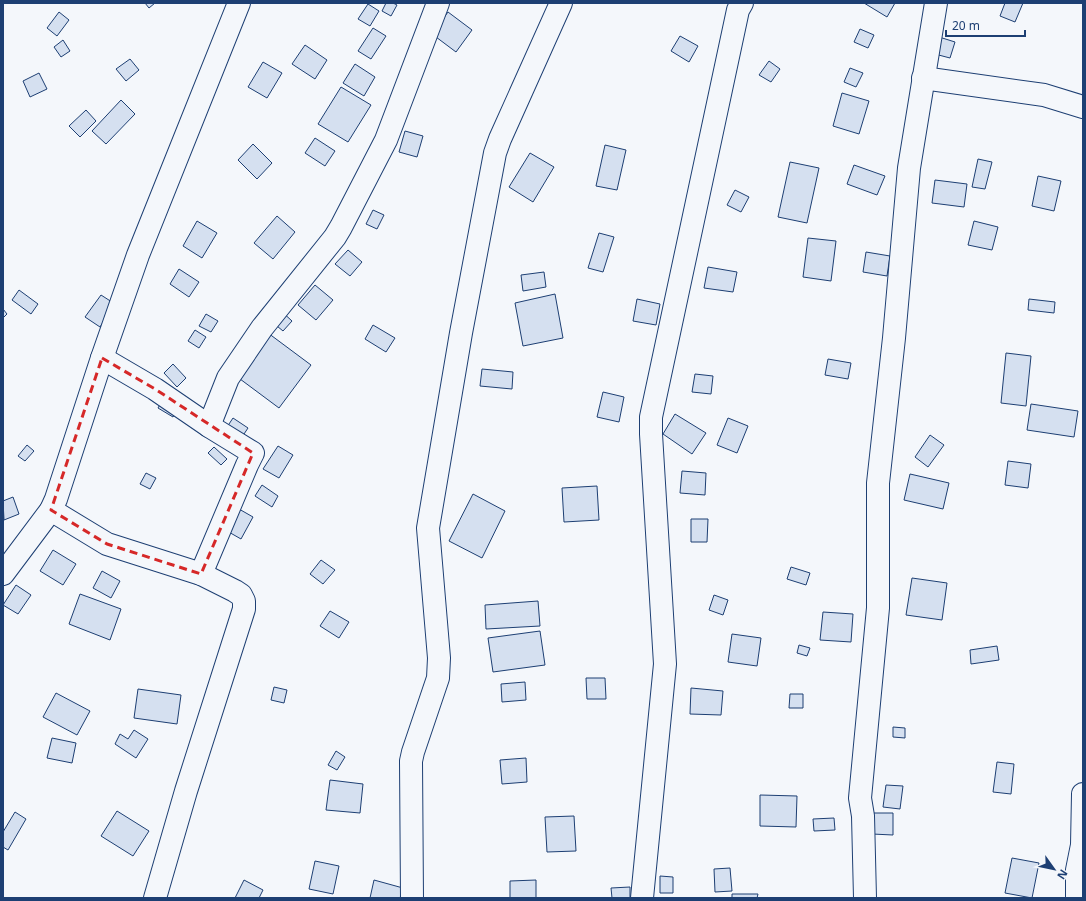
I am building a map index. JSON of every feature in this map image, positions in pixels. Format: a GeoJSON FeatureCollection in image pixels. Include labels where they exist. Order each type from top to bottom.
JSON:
{"type":"FeatureCollection","features":[{"type":"Feature","properties":{"kind":"street"},"geometry":{"type":"LineString","coordinates":[[3,574],[51,510],[56,499],[102,358],[138,255],[239,3]]}},
{"type":"Feature","properties":{"kind":"street"},"geometry":{"type":"LineString","coordinates":[[210,426],[228,378],[262,328],[335,237],[341,227],[386,140],[438,3]]}},
{"type":"Feature","properties":{"kind":"street"},"geometry":{"type":"LineString","coordinates":[[412,898],[411,762],[438,678],[439,668],[428,528],[461,333],[495,153],[562,3]]}},
{"type":"Feature","properties":{"kind":"street"},"geometry":{"type":"LineString","coordinates":[[642,898],[665,664],[651,417],[738,10],[742,3]]}},
{"type":"Feature","properties":{"kind":"street"},"geometry":{"type":"LineString","coordinates":[[865,898],[860,798],[878,608],[878,483],[894,338],[909,168],[936,3]]}},
{"type":"Feature","properties":{"kind":"street"},"geometry":{"type":"LineString","coordinates":[[923,78],[1044,95],[1083,107]]}},
{"type":"Feature","properties":{"kind":"street"},"geometry":{"type":"LineString","coordinates":[[102,358],[155,389],[253,453],[201,574]]}},
{"type":"Feature","properties":{"kind":"street"},"geometry":{"type":"LineString","coordinates":[[51,510],[107,544],[201,574],[241,595],[244,601],[244,609],[186,791],[155,898]]}},
{"type":"Feature","properties":{"kind":"street"},"geometry":{"type":"LineString","coordinates":[[1077,898],[1078,870],[1082,845],[1083,794]]}},
{"type":"Feature","properties":{"kind":"highlighted area"},"geometry":{"type":"Polygon","coordinates":[[[102,358],[155,389],[253,453],[201,574],[107,544],[51,510],[102,358]]]}},
{"type":"Feature","properties":{"kind":"building"},"geometry":{"type":"Polygon","coordinates":[[[145,3],[155,3],[149,8],[145,3]]]}},
{"type":"Feature","properties":{"kind":"building"},"geometry":{"type":"Polygon","coordinates":[[[386,3],[393,3],[397,5],[391,16],[382,11],[386,3]]]}},
{"type":"Feature","properties":{"kind":"building"},"geometry":{"type":"Polygon","coordinates":[[[864,3],[895,3],[887,17],[864,3]]]}},
{"type":"Feature","properties":{"kind":"building"},"geometry":{"type":"Polygon","coordinates":[[[1005,3],[1023,3],[1015,22],[1000,16],[1005,3]]]}},
{"type":"Feature","properties":{"kind":"building"},"geometry":{"type":"Polygon","coordinates":[[[368,4],[379,11],[370,26],[358,19],[368,4]]]}},
{"type":"Feature","properties":{"kind":"building"},"geometry":{"type":"Polygon","coordinates":[[[59,12],[69,20],[57,36],[47,28],[59,12]]]}},
{"type":"Feature","properties":{"kind":"building"},"geometry":{"type":"Polygon","coordinates":[[[448,12],[472,30],[456,52],[432,34],[448,12]]]}},
{"type":"Feature","properties":{"kind":"building"},"geometry":{"type":"Polygon","coordinates":[[[373,28],[386,36],[371,59],[358,51],[373,28]]]}},
{"type":"Feature","properties":{"kind":"building"},"geometry":{"type":"Polygon","coordinates":[[[860,29],[874,35],[868,48],[854,42],[860,29]]]}},
{"type":"Feature","properties":{"kind":"building"},"geometry":{"type":"Polygon","coordinates":[[[680,36],[698,46],[689,62],[671,51],[680,36]]]}},
{"type":"Feature","properties":{"kind":"building"},"geometry":{"type":"Polygon","coordinates":[[[936,36],[955,42],[950,58],[931,53],[936,36]]]}},
{"type":"Feature","properties":{"kind":"building"},"geometry":{"type":"Polygon","coordinates":[[[63,40],[70,51],[61,57],[54,47],[63,40]]]}},
{"type":"Feature","properties":{"kind":"building"},"geometry":{"type":"Polygon","coordinates":[[[305,45],[327,60],[315,79],[292,64],[305,45]]]}},
{"type":"Feature","properties":{"kind":"building"},"geometry":{"type":"Polygon","coordinates":[[[130,59],[139,70],[126,81],[116,69],[130,59]]]}},
{"type":"Feature","properties":{"kind":"building"},"geometry":{"type":"Polygon","coordinates":[[[769,61],[780,69],[771,82],[759,75],[769,61]]]}},
{"type":"Feature","properties":{"kind":"building"},"geometry":{"type":"Polygon","coordinates":[[[263,62],[282,73],[267,98],[248,87],[263,62]]]}},
{"type":"Feature","properties":{"kind":"building"},"geometry":{"type":"Polygon","coordinates":[[[355,64],[375,77],[364,96],[343,83],[355,64]]]}},
{"type":"Feature","properties":{"kind":"building"},"geometry":{"type":"Polygon","coordinates":[[[850,68],[863,73],[856,87],[844,82],[850,68]]]}},
{"type":"Feature","properties":{"kind":"building"},"geometry":{"type":"Polygon","coordinates":[[[39,73],[47,89],[30,97],[23,81],[39,73]]]}},
{"type":"Feature","properties":{"kind":"building"},"geometry":{"type":"Polygon","coordinates":[[[341,87],[371,105],[348,142],[318,124],[341,87]]]}},
{"type":"Feature","properties":{"kind":"building"},"geometry":{"type":"Polygon","coordinates":[[[842,93],[869,101],[859,134],[833,126],[842,93]]]}},
{"type":"Feature","properties":{"kind":"building"},"geometry":{"type":"Polygon","coordinates":[[[121,100],[135,114],[106,144],[92,131],[121,100]]]}},
{"type":"Feature","properties":{"kind":"building"},"geometry":{"type":"Polygon","coordinates":[[[86,110],[96,121],[80,137],[69,126],[86,110]]]}},
{"type":"Feature","properties":{"kind":"building"},"geometry":{"type":"Polygon","coordinates":[[[405,131],[423,136],[417,157],[399,152],[405,131]]]}},
{"type":"Feature","properties":{"kind":"building"},"geometry":{"type":"Polygon","coordinates":[[[315,138],[335,151],[325,166],[305,153],[315,138]]]}},
{"type":"Feature","properties":{"kind":"building"},"geometry":{"type":"Polygon","coordinates":[[[253,144],[272,163],[257,179],[238,160],[253,144]]]}},
{"type":"Feature","properties":{"kind":"building"},"geometry":{"type":"Polygon","coordinates":[[[605,145],[626,150],[617,190],[596,186],[605,145]]]}},
{"type":"Feature","properties":{"kind":"building"},"geometry":{"type":"Polygon","coordinates":[[[530,153],[554,167],[533,202],[509,187],[530,153]]]}},
{"type":"Feature","properties":{"kind":"building"},"geometry":{"type":"Polygon","coordinates":[[[978,159],[992,162],[985,189],[972,187],[978,159]]]}},
{"type":"Feature","properties":{"kind":"building"},"geometry":{"type":"Polygon","coordinates":[[[790,162],[819,168],[807,223],[778,217],[790,162]]]}},
{"type":"Feature","properties":{"kind":"building"},"geometry":{"type":"Polygon","coordinates":[[[854,165],[885,176],[877,195],[847,184],[854,165]]]}},
{"type":"Feature","properties":{"kind":"building"},"geometry":{"type":"Polygon","coordinates":[[[1038,176],[1061,181],[1054,211],[1032,206],[1038,176]]]}},
{"type":"Feature","properties":{"kind":"building"},"geometry":{"type":"Polygon","coordinates":[[[935,180],[967,184],[964,207],[932,203],[935,180]]]}},
{"type":"Feature","properties":{"kind":"building"},"geometry":{"type":"Polygon","coordinates":[[[735,190],[749,197],[741,212],[727,205],[735,190]]]}},
{"type":"Feature","properties":{"kind":"building"},"geometry":{"type":"Polygon","coordinates":[[[373,210],[384,215],[377,229],[366,224],[373,210]]]}},
{"type":"Feature","properties":{"kind":"building"},"geometry":{"type":"Polygon","coordinates":[[[277,216],[295,232],[273,259],[254,243],[277,216]]]}},
{"type":"Feature","properties":{"kind":"building"},"geometry":{"type":"Polygon","coordinates":[[[197,221],[217,233],[202,258],[183,246],[197,221]]]}},
{"type":"Feature","properties":{"kind":"building"},"geometry":{"type":"Polygon","coordinates":[[[974,221],[998,227],[992,250],[968,245],[974,221]]]}},
{"type":"Feature","properties":{"kind":"building"},"geometry":{"type":"Polygon","coordinates":[[[599,233],[614,237],[603,272],[588,268],[599,233]]]}},
{"type":"Feature","properties":{"kind":"building"},"geometry":{"type":"Polygon","coordinates":[[[808,238],[836,241],[831,281],[803,277],[808,238]]]}},
{"type":"Feature","properties":{"kind":"building"},"geometry":{"type":"Polygon","coordinates":[[[348,250],[362,262],[350,276],[335,264],[348,250]]]}},
{"type":"Feature","properties":{"kind":"building"},"geometry":{"type":"Polygon","coordinates":[[[866,252],[890,256],[887,276],[863,272],[866,252]]]}},
{"type":"Feature","properties":{"kind":"building"},"geometry":{"type":"Polygon","coordinates":[[[708,267],[737,272],[733,292],[704,288],[708,267]]]}},
{"type":"Feature","properties":{"kind":"building"},"geometry":{"type":"Polygon","coordinates":[[[179,269],[199,282],[189,297],[170,284],[179,269]]]}},
{"type":"Feature","properties":{"kind":"building"},"geometry":{"type":"Polygon","coordinates":[[[544,272],[546,287],[523,291],[521,275],[544,272]]]}},
{"type":"Feature","properties":{"kind":"building"},"geometry":{"type":"Polygon","coordinates":[[[315,285],[333,300],[316,320],[298,305],[315,285]]]}},
{"type":"Feature","properties":{"kind":"building"},"geometry":{"type":"Polygon","coordinates":[[[19,290],[38,304],[31,314],[12,300],[19,290]]]}},
{"type":"Feature","properties":{"kind":"building"},"geometry":{"type":"Polygon","coordinates":[[[555,294],[563,338],[523,346],[515,303],[555,294]]]}},
{"type":"Feature","properties":{"kind":"building"},"geometry":{"type":"Polygon","coordinates":[[[101,295],[115,304],[100,327],[85,317],[101,295]]]}},
{"type":"Feature","properties":{"kind":"building"},"geometry":{"type":"Polygon","coordinates":[[[637,299],[660,304],[656,325],[633,321],[637,299]]]}},
{"type":"Feature","properties":{"kind":"building"},"geometry":{"type":"Polygon","coordinates":[[[1029,299],[1055,302],[1054,313],[1028,310],[1029,299]]]}},
{"type":"Feature","properties":{"kind":"building"},"geometry":{"type":"Polygon","coordinates":[[[3,309],[7,314],[3,318],[3,309]]]}},
{"type":"Feature","properties":{"kind":"building"},"geometry":{"type":"Polygon","coordinates":[[[280,310],[292,321],[283,331],[271,321],[280,310]]]}},
{"type":"Feature","properties":{"kind":"building"},"geometry":{"type":"Polygon","coordinates":[[[206,314],[218,321],[211,332],[199,326],[206,314]]]}},
{"type":"Feature","properties":{"kind":"building"},"geometry":{"type":"Polygon","coordinates":[[[373,325],[395,338],[386,352],[365,339],[373,325]]]}},
{"type":"Feature","properties":{"kind":"building"},"geometry":{"type":"Polygon","coordinates":[[[195,330],[206,337],[199,348],[188,341],[195,330]]]}},
{"type":"Feature","properties":{"kind":"building"},"geometry":{"type":"Polygon","coordinates":[[[268,333],[311,365],[279,408],[236,376],[268,333]]]}},
{"type":"Feature","properties":{"kind":"building"},"geometry":{"type":"Polygon","coordinates":[[[1006,353],[1031,356],[1026,406],[1001,403],[1006,353]]]}},
{"type":"Feature","properties":{"kind":"building"},"geometry":{"type":"Polygon","coordinates":[[[828,359],[851,363],[848,379],[825,375],[828,359]]]}},
{"type":"Feature","properties":{"kind":"building"},"geometry":{"type":"Polygon","coordinates":[[[173,364],[186,378],[177,387],[164,373],[173,364]]]}},
{"type":"Feature","properties":{"kind":"building"},"geometry":{"type":"Polygon","coordinates":[[[482,369],[513,372],[512,389],[480,386],[482,369]]]}},
{"type":"Feature","properties":{"kind":"building"},"geometry":{"type":"Polygon","coordinates":[[[695,374],[713,376],[711,394],[692,392],[695,374]]]}},
{"type":"Feature","properties":{"kind":"building"},"geometry":{"type":"Polygon","coordinates":[[[603,392],[624,397],[619,422],[597,417],[603,392]]]}},
{"type":"Feature","properties":{"kind":"building"},"geometry":{"type":"Polygon","coordinates":[[[163,399],[178,408],[173,417],[158,408],[163,399]]]}},
{"type":"Feature","properties":{"kind":"building"},"geometry":{"type":"Polygon","coordinates":[[[1031,404],[1078,411],[1074,437],[1027,430],[1031,404]]]}},
{"type":"Feature","properties":{"kind":"building"},"geometry":{"type":"Polygon","coordinates":[[[675,414],[706,433],[692,454],[663,434],[675,414]]]}},
{"type":"Feature","properties":{"kind":"building"},"geometry":{"type":"Polygon","coordinates":[[[233,418],[248,428],[242,437],[227,427],[233,418]]]}},
{"type":"Feature","properties":{"kind":"building"},"geometry":{"type":"Polygon","coordinates":[[[728,418],[748,426],[737,453],[717,445],[728,418]]]}},
{"type":"Feature","properties":{"kind":"building"},"geometry":{"type":"Polygon","coordinates":[[[930,435],[944,445],[928,467],[915,457],[930,435]]]}},
{"type":"Feature","properties":{"kind":"building"},"geometry":{"type":"Polygon","coordinates":[[[27,445],[34,451],[25,461],[18,456],[27,445]]]}},
{"type":"Feature","properties":{"kind":"building"},"geometry":{"type":"Polygon","coordinates":[[[278,446],[293,455],[279,478],[263,469],[278,446]]]}},
{"type":"Feature","properties":{"kind":"building"},"geometry":{"type":"Polygon","coordinates":[[[214,447],[227,459],[221,465],[208,453],[214,447]]]}},
{"type":"Feature","properties":{"kind":"building"},"geometry":{"type":"Polygon","coordinates":[[[1008,461],[1031,464],[1028,488],[1005,485],[1008,461]]]}},
{"type":"Feature","properties":{"kind":"building"},"geometry":{"type":"Polygon","coordinates":[[[682,471],[706,473],[705,495],[680,493],[682,471]]]}},
{"type":"Feature","properties":{"kind":"building"},"geometry":{"type":"Polygon","coordinates":[[[146,473],[156,478],[150,489],[140,484],[146,473]]]}},
{"type":"Feature","properties":{"kind":"building"},"geometry":{"type":"Polygon","coordinates":[[[910,474],[949,483],[943,509],[904,500],[910,474]]]}},
{"type":"Feature","properties":{"kind":"building"},"geometry":{"type":"Polygon","coordinates":[[[262,485],[278,496],[272,507],[255,496],[262,485]]]}},
{"type":"Feature","properties":{"kind":"building"},"geometry":{"type":"Polygon","coordinates":[[[597,486],[599,520],[564,522],[562,488],[597,486]]]}},
{"type":"Feature","properties":{"kind":"building"},"geometry":{"type":"Polygon","coordinates":[[[473,494],[505,511],[482,558],[449,541],[473,494]]]}},
{"type":"Feature","properties":{"kind":"building"},"geometry":{"type":"Polygon","coordinates":[[[13,497],[19,514],[4,520],[3,501],[13,497]]]}},
{"type":"Feature","properties":{"kind":"building"},"geometry":{"type":"Polygon","coordinates":[[[239,509],[253,517],[241,539],[227,531],[239,509]]]}},
{"type":"Feature","properties":{"kind":"building"},"geometry":{"type":"Polygon","coordinates":[[[691,519],[708,519],[707,542],[691,542],[691,519]]]}},
{"type":"Feature","properties":{"kind":"building"},"geometry":{"type":"Polygon","coordinates":[[[53,550],[76,564],[63,585],[40,571],[53,550]]]}},
{"type":"Feature","properties":{"kind":"building"},"geometry":{"type":"Polygon","coordinates":[[[321,560],[335,570],[323,584],[310,574],[321,560]]]}},
{"type":"Feature","properties":{"kind":"building"},"geometry":{"type":"Polygon","coordinates":[[[791,567],[810,573],[806,585],[787,579],[791,567]]]}},
{"type":"Feature","properties":{"kind":"building"},"geometry":{"type":"Polygon","coordinates":[[[102,571],[120,581],[111,598],[93,588],[102,571]]]}},
{"type":"Feature","properties":{"kind":"building"},"geometry":{"type":"Polygon","coordinates":[[[912,578],[947,583],[942,620],[906,615],[912,578]]]}},
{"type":"Feature","properties":{"kind":"building"},"geometry":{"type":"Polygon","coordinates":[[[16,585],[31,595],[18,614],[3,605],[16,585]]]}},
{"type":"Feature","properties":{"kind":"building"},"geometry":{"type":"Polygon","coordinates":[[[80,594],[121,609],[110,640],[69,624],[80,594]]]}},
{"type":"Feature","properties":{"kind":"building"},"geometry":{"type":"Polygon","coordinates":[[[714,595],[728,600],[723,615],[709,610],[714,595]]]}},
{"type":"Feature","properties":{"kind":"building"},"geometry":{"type":"Polygon","coordinates":[[[538,601],[540,626],[486,629],[485,605],[538,601]]]}},
{"type":"Feature","properties":{"kind":"building"},"geometry":{"type":"Polygon","coordinates":[[[330,611],[349,622],[339,638],[320,626],[330,611]]]}},
{"type":"Feature","properties":{"kind":"building"},"geometry":{"type":"Polygon","coordinates":[[[823,612],[853,614],[851,642],[820,640],[823,612]]]}},
{"type":"Feature","properties":{"kind":"building"},"geometry":{"type":"Polygon","coordinates":[[[540,631],[545,665],[493,672],[488,638],[540,631]]]}},
{"type":"Feature","properties":{"kind":"building"},"geometry":{"type":"Polygon","coordinates":[[[732,634],[761,638],[757,666],[728,662],[732,634]]]}},
{"type":"Feature","properties":{"kind":"building"},"geometry":{"type":"Polygon","coordinates":[[[799,645],[810,648],[807,656],[797,653],[799,645]]]}},
{"type":"Feature","properties":{"kind":"building"},"geometry":{"type":"Polygon","coordinates":[[[997,646],[999,660],[971,664],[970,650],[997,646]]]}},
{"type":"Feature","properties":{"kind":"building"},"geometry":{"type":"Polygon","coordinates":[[[586,678],[605,678],[606,699],[587,699],[586,678]]]}},
{"type":"Feature","properties":{"kind":"building"},"geometry":{"type":"Polygon","coordinates":[[[525,682],[526,700],[502,702],[501,684],[525,682]]]}},
{"type":"Feature","properties":{"kind":"building"},"geometry":{"type":"Polygon","coordinates":[[[274,687],[287,690],[284,703],[271,700],[274,687]]]}},
{"type":"Feature","properties":{"kind":"building"},"geometry":{"type":"Polygon","coordinates":[[[691,688],[723,691],[721,715],[690,714],[691,688]]]}},
{"type":"Feature","properties":{"kind":"building"},"geometry":{"type":"Polygon","coordinates":[[[138,689],[181,695],[177,724],[134,718],[138,689]]]}},
{"type":"Feature","properties":{"kind":"building"},"geometry":{"type":"Polygon","coordinates":[[[56,693],[90,711],[77,735],[43,717],[56,693]]]}},
{"type":"Feature","properties":{"kind":"building"},"geometry":{"type":"Polygon","coordinates":[[[790,694],[803,694],[803,708],[789,708],[790,694]]]}},
{"type":"Feature","properties":{"kind":"building"},"geometry":{"type":"Polygon","coordinates":[[[893,727],[905,728],[905,738],[893,737],[893,727]]]}},
{"type":"Feature","properties":{"kind":"building"},"geometry":{"type":"Polygon","coordinates":[[[134,730],[148,739],[136,758],[115,744],[120,734],[128,739],[134,730]]]}},
{"type":"Feature","properties":{"kind":"building"},"geometry":{"type":"Polygon","coordinates":[[[52,738],[76,743],[72,763],[47,758],[52,738]]]}},
{"type":"Feature","properties":{"kind":"building"},"geometry":{"type":"Polygon","coordinates":[[[336,751],[345,757],[337,770],[328,765],[336,751]]]}},
{"type":"Feature","properties":{"kind":"building"},"geometry":{"type":"Polygon","coordinates":[[[526,758],[527,782],[502,784],[500,760],[526,758]]]}},
{"type":"Feature","properties":{"kind":"building"},"geometry":{"type":"Polygon","coordinates":[[[997,762],[1014,764],[1011,794],[993,792],[997,762]]]}},
{"type":"Feature","properties":{"kind":"building"},"geometry":{"type":"Polygon","coordinates":[[[330,780],[363,784],[360,813],[326,810],[330,780]]]}},
{"type":"Feature","properties":{"kind":"building"},"geometry":{"type":"Polygon","coordinates":[[[886,785],[903,786],[900,809],[883,807],[886,785]]]}},
{"type":"Feature","properties":{"kind":"building"},"geometry":{"type":"Polygon","coordinates":[[[760,795],[797,796],[796,827],[760,826],[760,795]]]}},
{"type":"Feature","properties":{"kind":"building"},"geometry":{"type":"Polygon","coordinates":[[[117,811],[149,831],[133,856],[101,836],[117,811]]]}},
{"type":"Feature","properties":{"kind":"building"},"geometry":{"type":"Polygon","coordinates":[[[15,812],[26,819],[8,850],[3,847],[3,832],[15,812]]]}},
{"type":"Feature","properties":{"kind":"building"},"geometry":{"type":"Polygon","coordinates":[[[872,813],[893,813],[893,835],[872,834],[872,813]]]}},
{"type":"Feature","properties":{"kind":"building"},"geometry":{"type":"Polygon","coordinates":[[[574,816],[576,851],[547,852],[545,817],[574,816]]]}},
{"type":"Feature","properties":{"kind":"building"},"geometry":{"type":"Polygon","coordinates":[[[834,818],[835,830],[814,831],[813,819],[834,818]]]}},
{"type":"Feature","properties":{"kind":"building"},"geometry":{"type":"Polygon","coordinates":[[[1012,858],[1039,863],[1032,898],[1005,893],[1012,858]]]}},
{"type":"Feature","properties":{"kind":"building"},"geometry":{"type":"Polygon","coordinates":[[[315,861],[339,866],[333,894],[309,889],[315,861]]]}},
{"type":"Feature","properties":{"kind":"building"},"geometry":{"type":"Polygon","coordinates":[[[730,868],[732,891],[715,892],[714,869],[730,868]]]}},
{"type":"Feature","properties":{"kind":"building"},"geometry":{"type":"Polygon","coordinates":[[[660,876],[673,877],[673,893],[660,893],[660,876]]]}},
{"type":"Feature","properties":{"kind":"building"},"geometry":{"type":"Polygon","coordinates":[[[244,880],[263,890],[259,898],[235,898],[244,880]]]}},
{"type":"Feature","properties":{"kind":"building"},"geometry":{"type":"Polygon","coordinates":[[[374,880],[403,888],[400,898],[370,898],[374,880]]]}},
{"type":"Feature","properties":{"kind":"building"},"geometry":{"type":"Polygon","coordinates":[[[536,880],[536,898],[510,898],[510,881],[536,880]]]}},
{"type":"Feature","properties":{"kind":"building"},"geometry":{"type":"Polygon","coordinates":[[[630,887],[630,898],[612,898],[611,888],[630,887]]]}},
{"type":"Feature","properties":{"kind":"building"},"geometry":{"type":"Polygon","coordinates":[[[732,894],[758,894],[757,898],[732,898],[732,894]]]}}]}
